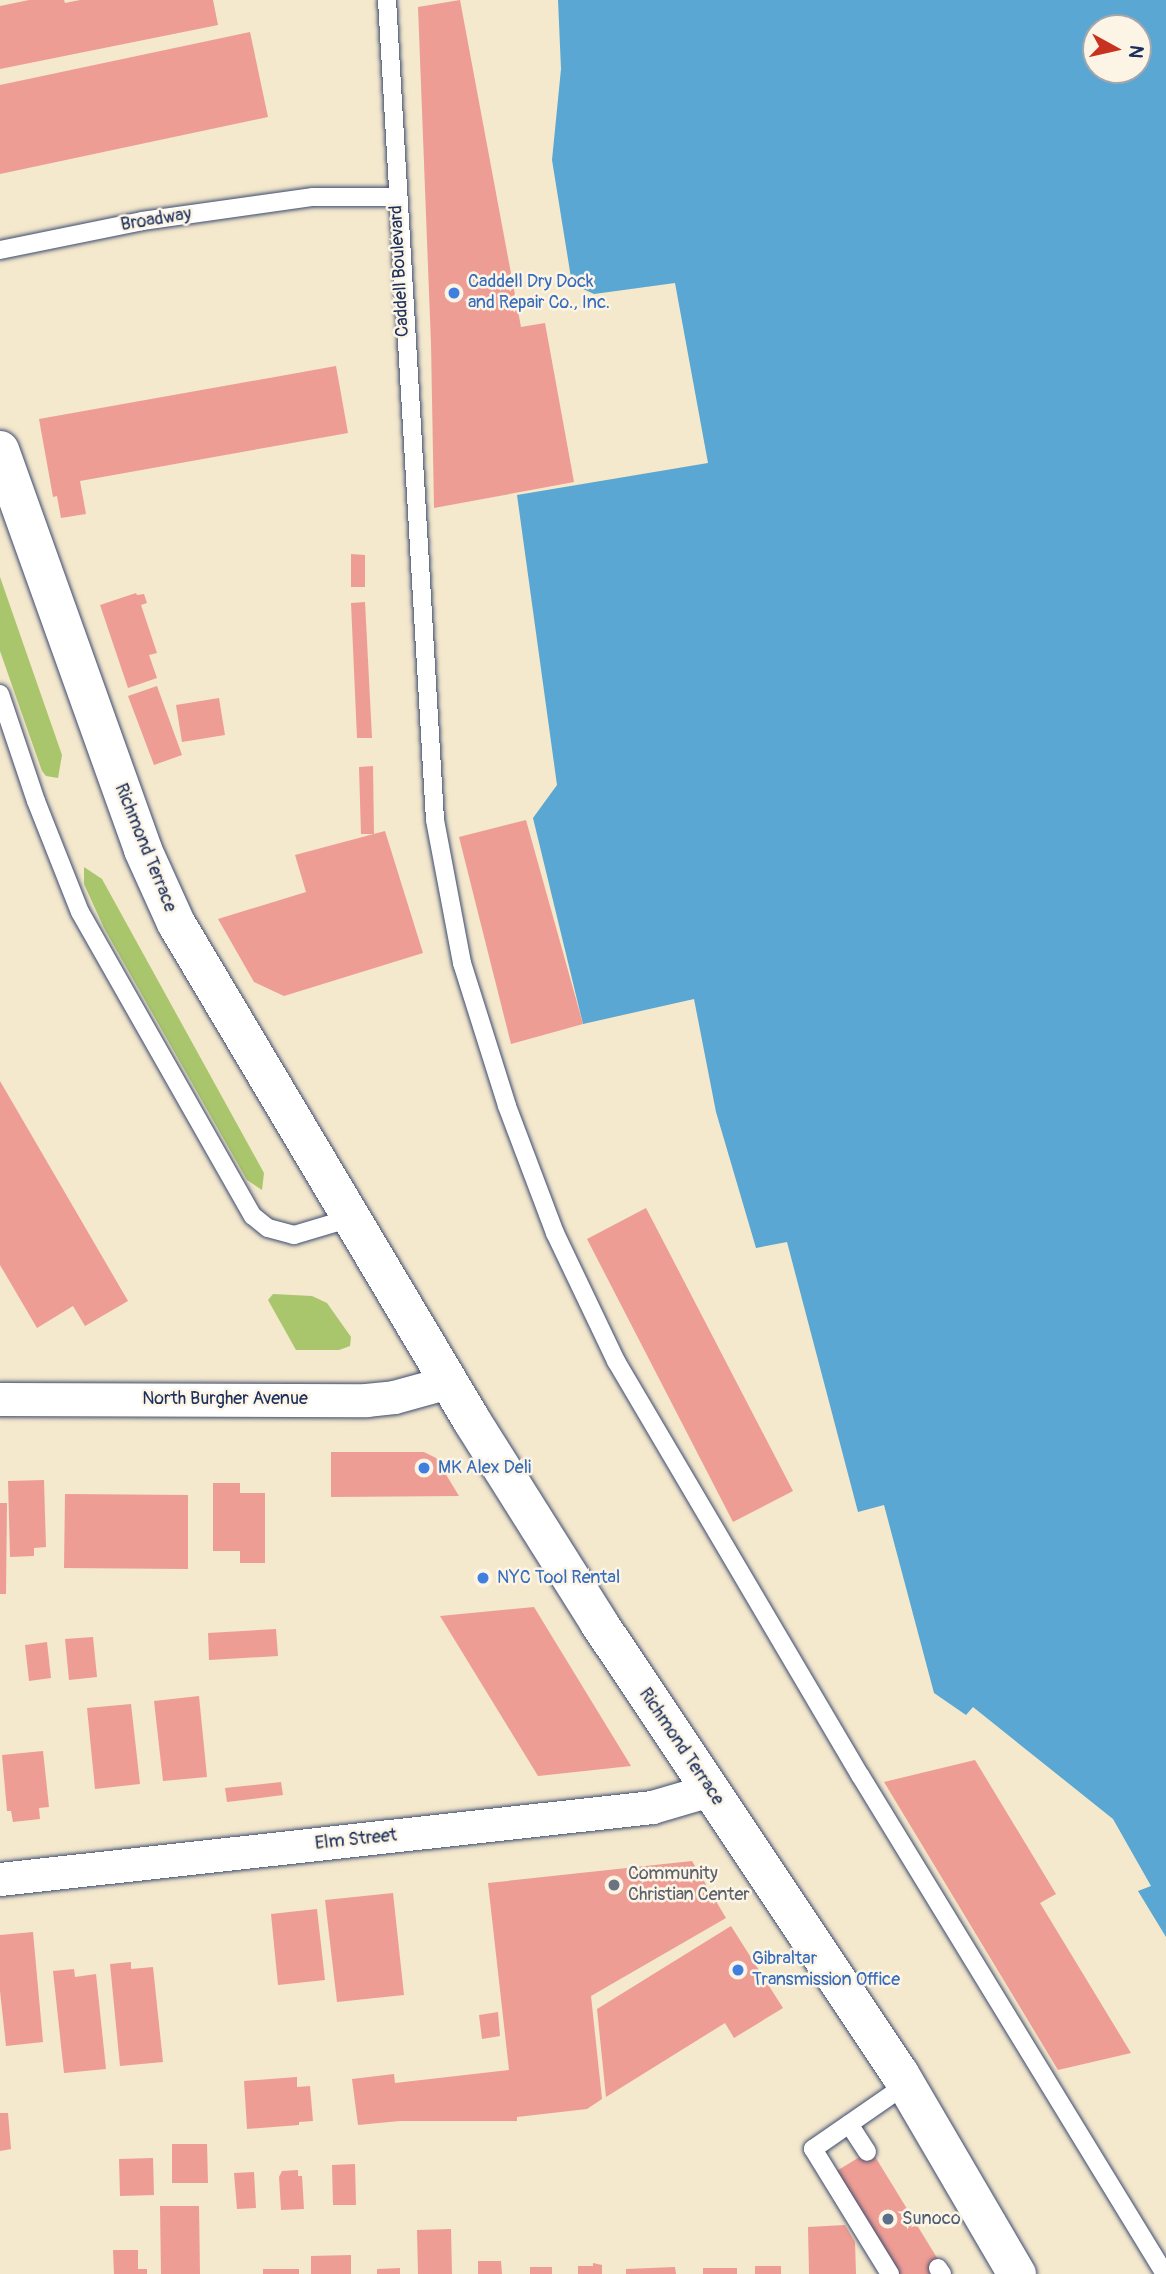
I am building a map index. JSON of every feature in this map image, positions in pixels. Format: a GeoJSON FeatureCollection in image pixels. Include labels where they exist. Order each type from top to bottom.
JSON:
{"type":"FeatureCollection","features":[{"type":"Feature","properties":{"kind":"main road","name":"Richmond Terrace"},"geometry":{"type":"LineString","coordinates":[[0,450],[156,884],[197,961],[448,1382],[598,1623],[906,2084],[1017,2274]]}},
{"type":"Feature","properties":{"kind":"street","name":"North Burgher Avenue"},"geometry":{"type":"LineString","coordinates":[[0,1399],[366,1400],[394,1397],[448,1382]]}},
{"type":"Feature","properties":{"kind":"street","name":"Elm Street"},"geometry":{"type":"LineString","coordinates":[[0,1879],[652,1807],[710,1790]]}},
{"type":"Feature","properties":{"kind":"lane","name":"Caddell Boulevard"},"geometry":{"type":"LineString","coordinates":[[387,0],[416,542],[435,820],[462,963],[506,1106],[555,1233],[616,1361],[860,1775],[1165,2274]]}},
{"type":"Feature","properties":{"kind":"lane","name":"Broadway"},"geometry":{"type":"LineString","coordinates":[[0,250],[142,221],[313,197],[396,197]]}},
{"type":"Feature","properties":{"kind":"lane"},"geometry":{"type":"LineString","coordinates":[[0,694],[36,801],[80,912],[253,1216],[268,1228],[294,1235],[351,1218]]}},
{"type":"Feature","properties":{"kind":"lane"},"geometry":{"type":"LineString","coordinates":[[890,2274],[813,2149],[906,2084]]}},
{"type":"Feature","properties":{"kind":"lane"},"geometry":{"type":"LineString","coordinates":[[849,2124],[867,2152]]}},
{"type":"Feature","properties":{"kind":"green space"},"geometry":{"type":"Polygon","coordinates":[[[0,577],[62,755],[58,778],[46,776],[42,771],[0,651],[0,577]]]}},
{"type":"Feature","properties":{"kind":"green space"},"geometry":{"type":"Polygon","coordinates":[[[84,867],[102,879],[264,1173],[262,1190],[247,1180],[104,928],[84,884],[84,867]]]}},
{"type":"Feature","properties":{"kind":"green space"},"geometry":{"type":"Polygon","coordinates":[[[273,1294],[312,1296],[327,1303],[351,1337],[350,1346],[339,1350],[296,1350],[268,1300],[273,1294]]]}},
{"type":"Feature","properties":{"kind":"water"},"geometry":{"type":"Polygon","coordinates":[[[558,0],[1166,0],[1166,1937],[1138,1891],[1151,1886],[1113,1819],[973,1707],[966,1715],[934,1693],[884,1505],[858,1512],[787,1242],[756,1248],[716,1112],[694,999],[583,1024],[533,818],[557,785],[517,495],[708,463],[675,283],[594,294],[572,284],[552,160],[561,69],[558,0]]]}},
{"type":"Feature","properties":{"kind":"building"},"geometry":{"type":"Polygon","coordinates":[[[29,0],[64,0],[65,3],[80,0],[213,0],[218,25],[0,69],[0,6],[29,0]]]}},
{"type":"Feature","properties":{"kind":"building"},"geometry":{"type":"Polygon","coordinates":[[[460,0],[521,327],[545,323],[574,482],[434,508],[431,344],[418,7],[460,0]]]}},
{"type":"Feature","properties":{"kind":"building"},"geometry":{"type":"Polygon","coordinates":[[[250,32],[268,117],[0,174],[0,85],[250,32]]]}},
{"type":"Feature","properties":{"kind":"building"},"geometry":{"type":"Polygon","coordinates":[[[336,366],[348,433],[80,481],[86,514],[61,518],[57,496],[53,497],[39,419],[336,366]]]}},
{"type":"Feature","properties":{"kind":"building"},"geometry":{"type":"Polygon","coordinates":[[[351,554],[365,555],[365,587],[351,587],[351,554]]]}},
{"type":"Feature","properties":{"kind":"building"},"geometry":{"type":"Polygon","coordinates":[[[136,593],[144,594],[147,603],[141,605],[157,653],[149,655],[157,678],[128,688],[100,605],[136,593]]]}},
{"type":"Feature","properties":{"kind":"building"},"geometry":{"type":"Polygon","coordinates":[[[365,602],[372,738],[357,738],[351,603],[365,602]]]}},
{"type":"Feature","properties":{"kind":"building"},"geometry":{"type":"Polygon","coordinates":[[[157,686],[182,755],[154,765],[128,696],[157,686]]]}},
{"type":"Feature","properties":{"kind":"building"},"geometry":{"type":"Polygon","coordinates":[[[219,698],[225,735],[182,742],[176,705],[219,698]]]}},
{"type":"Feature","properties":{"kind":"building"},"geometry":{"type":"Polygon","coordinates":[[[373,766],[374,834],[361,834],[359,767],[373,766]]]}},
{"type":"Feature","properties":{"kind":"building"},"geometry":{"type":"Polygon","coordinates":[[[526,820],[583,1024],[511,1044],[459,837],[526,820]]]}},
{"type":"Feature","properties":{"kind":"building"},"geometry":{"type":"Polygon","coordinates":[[[385,831],[423,953],[284,996],[254,982],[218,919],[306,892],[295,855],[385,831]]]}},
{"type":"Feature","properties":{"kind":"building"},"geometry":{"type":"Polygon","coordinates":[[[0,1081],[128,1301],[85,1326],[73,1306],[37,1328],[0,1265],[0,1081]]]}},
{"type":"Feature","properties":{"kind":"building"},"geometry":{"type":"Polygon","coordinates":[[[646,1208],[793,1491],[733,1522],[587,1239],[646,1208]]]}},
{"type":"Feature","properties":{"kind":"building"},"geometry":{"type":"Polygon","coordinates":[[[331,1452],[424,1452],[436,1458],[459,1496],[331,1497],[331,1452]]]}},
{"type":"Feature","properties":{"kind":"building"},"geometry":{"type":"Polygon","coordinates":[[[44,1480],[46,1547],[34,1548],[34,1556],[10,1557],[8,1481],[44,1480]]]}},
{"type":"Feature","properties":{"kind":"building"},"geometry":{"type":"Polygon","coordinates":[[[213,1483],[240,1483],[240,1493],[265,1493],[265,1563],[240,1563],[240,1551],[213,1551],[213,1483]]]}},
{"type":"Feature","properties":{"kind":"building"},"geometry":{"type":"Polygon","coordinates":[[[65,1494],[188,1495],[188,1569],[64,1568],[65,1494]]]}},
{"type":"Feature","properties":{"kind":"building"},"geometry":{"type":"Polygon","coordinates":[[[0,1503],[7,1503],[6,1594],[0,1594],[0,1503]]]}},
{"type":"Feature","properties":{"kind":"building"},"geometry":{"type":"Polygon","coordinates":[[[534,1607],[631,1766],[538,1776],[440,1616],[534,1607]]]}},
{"type":"Feature","properties":{"kind":"building"},"geometry":{"type":"Polygon","coordinates":[[[276,1629],[278,1656],[209,1660],[208,1633],[276,1629]]]}},
{"type":"Feature","properties":{"kind":"building"},"geometry":{"type":"Polygon","coordinates":[[[93,1637],[97,1677],[69,1680],[65,1639],[93,1637]]]}},
{"type":"Feature","properties":{"kind":"building"},"geometry":{"type":"Polygon","coordinates":[[[47,1642],[51,1678],[29,1681],[25,1645],[47,1642]]]}},
{"type":"Feature","properties":{"kind":"building"},"geometry":{"type":"Polygon","coordinates":[[[199,1696],[207,1777],[163,1781],[154,1701],[199,1696]]]}},
{"type":"Feature","properties":{"kind":"building"},"geometry":{"type":"Polygon","coordinates":[[[131,1704],[140,1784],[95,1789],[87,1708],[131,1704]]]}},
{"type":"Feature","properties":{"kind":"building"},"geometry":{"type":"Polygon","coordinates":[[[43,1751],[49,1807],[39,1808],[40,1819],[13,1822],[11,1811],[7,1811],[2,1755],[43,1751]]]}},
{"type":"Feature","properties":{"kind":"building"},"geometry":{"type":"Polygon","coordinates":[[[975,1760],[1056,1894],[1040,1903],[1131,2053],[1058,2070],[884,1782],[975,1760]]]}},
{"type":"Feature","properties":{"kind":"building"},"geometry":{"type":"Polygon","coordinates":[[[281,1782],[283,1795],[227,1802],[225,1788],[281,1782]]]}},
{"type":"Feature","properties":{"kind":"building"},"geometry":{"type":"Polygon","coordinates":[[[692,1861],[726,1918],[591,1996],[602,2099],[587,2109],[517,2117],[517,2121],[400,2121],[358,2125],[352,2079],[394,2074],[395,2083],[509,2070],[488,1883],[692,1861]]]}},
{"type":"Feature","properties":{"kind":"building"},"geometry":{"type":"Polygon","coordinates":[[[393,1893],[404,1995],[337,2002],[325,1900],[393,1893]]]}},
{"type":"Feature","properties":{"kind":"building"},"geometry":{"type":"Polygon","coordinates":[[[317,1909],[325,1980],[278,1985],[271,1914],[317,1909]]]}},
{"type":"Feature","properties":{"kind":"building"},"geometry":{"type":"Polygon","coordinates":[[[731,1926],[783,2008],[734,2038],[725,2023],[606,2097],[597,2009],[731,1926]]]}},
{"type":"Feature","properties":{"kind":"building"},"geometry":{"type":"Polygon","coordinates":[[[33,1932],[43,2042],[6,2046],[0,1991],[0,1935],[33,1932]]]}},
{"type":"Feature","properties":{"kind":"building"},"geometry":{"type":"Polygon","coordinates":[[[131,1962],[131,1969],[153,1967],[163,2062],[120,2066],[110,1964],[131,1962]]]}},
{"type":"Feature","properties":{"kind":"building"},"geometry":{"type":"Polygon","coordinates":[[[74,1969],[75,1977],[96,1974],[106,2069],[64,2073],[53,1971],[74,1969]]]}},
{"type":"Feature","properties":{"kind":"building"},"geometry":{"type":"Polygon","coordinates":[[[498,2012],[500,2036],[482,2039],[479,2015],[498,2012]]]}},
{"type":"Feature","properties":{"kind":"building"},"geometry":{"type":"Polygon","coordinates":[[[297,2077],[297,2087],[310,2086],[313,2121],[299,2122],[299,2125],[247,2129],[244,2081],[297,2077]]]}},
{"type":"Feature","properties":{"kind":"building"},"geometry":{"type":"Polygon","coordinates":[[[0,2113],[8,2113],[11,2149],[0,2151],[0,2113]]]}},
{"type":"Feature","properties":{"kind":"building"},"geometry":{"type":"Polygon","coordinates":[[[172,2144],[207,2144],[208,2183],[172,2183],[172,2144]]]}},
{"type":"Feature","properties":{"kind":"building"},"geometry":{"type":"Polygon","coordinates":[[[871,2150],[942,2266],[929,2274],[897,2274],[835,2172],[871,2150]]]}},
{"type":"Feature","properties":{"kind":"building"},"geometry":{"type":"Polygon","coordinates":[[[153,2158],[154,2195],[120,2196],[119,2159],[153,2158]]]}},
{"type":"Feature","properties":{"kind":"building"},"geometry":{"type":"Polygon","coordinates":[[[355,2164],[356,2205],[333,2205],[332,2165],[355,2164]]]}},
{"type":"Feature","properties":{"kind":"building"},"geometry":{"type":"Polygon","coordinates":[[[298,2170],[298,2176],[302,2176],[304,2209],[281,2210],[279,2177],[282,2171],[298,2170]]]}},
{"type":"Feature","properties":{"kind":"building"},"geometry":{"type":"Polygon","coordinates":[[[254,2172],[256,2208],[237,2209],[234,2173],[254,2172]]]}},
{"type":"Feature","properties":{"kind":"building"},"geometry":{"type":"Polygon","coordinates":[[[160,2206],[199,2206],[200,2274],[161,2274],[160,2206]]]}},
{"type":"Feature","properties":{"kind":"building"},"geometry":{"type":"Polygon","coordinates":[[[845,2225],[855,2242],[856,2274],[809,2274],[808,2227],[845,2225]]]}},
{"type":"Feature","properties":{"kind":"building"},"geometry":{"type":"Polygon","coordinates":[[[451,2229],[452,2274],[418,2274],[417,2230],[451,2229]]]}},
{"type":"Feature","properties":{"kind":"building"},"geometry":{"type":"Polygon","coordinates":[[[113,2250],[138,2250],[138,2269],[147,2269],[147,2274],[114,2274],[113,2250]]]}},
{"type":"Feature","properties":{"kind":"building"},"geometry":{"type":"Polygon","coordinates":[[[351,2255],[351,2274],[311,2274],[311,2256],[351,2255]]]}},
{"type":"Feature","properties":{"kind":"building"},"geometry":{"type":"Polygon","coordinates":[[[478,2261],[501,2261],[502,2274],[478,2274],[478,2261]]]}},
{"type":"Feature","properties":{"kind":"building"},"geometry":{"type":"Polygon","coordinates":[[[593,2263],[602,2265],[602,2274],[578,2274],[578,2266],[593,2266],[593,2263]]]}},
{"type":"Feature","properties":{"kind":"building"},"geometry":{"type":"Polygon","coordinates":[[[755,2266],[781,2266],[781,2274],[755,2274],[755,2266]]]}},
{"type":"Feature","properties":{"kind":"building"},"geometry":{"type":"Polygon","coordinates":[[[530,2267],[552,2267],[552,2274],[530,2274],[530,2267]]]}},
{"type":"Feature","properties":{"kind":"building"},"geometry":{"type":"Polygon","coordinates":[[[675,2267],[676,2274],[626,2274],[626,2269],[675,2267]]]}},
{"type":"Feature","properties":{"kind":"building"},"geometry":{"type":"Polygon","coordinates":[[[400,2268],[400,2274],[377,2274],[377,2269],[400,2268]]]}},
{"type":"Feature","properties":{"kind":"building"},"geometry":{"type":"Polygon","coordinates":[[[703,2268],[737,2268],[737,2274],[703,2274],[703,2268]]]}},
{"type":"Feature","properties":{"kind":"building"},"geometry":{"type":"Polygon","coordinates":[[[263,2269],[299,2269],[299,2274],[263,2274],[263,2269]]]}},
{"type":"Feature","properties":{"kind":"place","name":"Caddell Dry Dock and Repair Co., Inc."},"geometry":{"type":"Point","coordinates":[454,293]}},
{"type":"Feature","properties":{"kind":"place","name":"MK Alex Deli"},"geometry":{"type":"Point","coordinates":[424,1468]}},
{"type":"Feature","properties":{"kind":"place","name":"NYC Tool Rental"},"geometry":{"type":"Point","coordinates":[483,1578]}},
{"type":"Feature","properties":{"kind":"place","name":"Community Christian Center"},"geometry":{"type":"Point","coordinates":[614,1885]}},
{"type":"Feature","properties":{"kind":"place","name":"Gibraltar Transmission Office"},"geometry":{"type":"Point","coordinates":[738,1970]}},
{"type":"Feature","properties":{"kind":"place","name":"Sunoco"},"geometry":{"type":"Point","coordinates":[888,2219]}}]}
